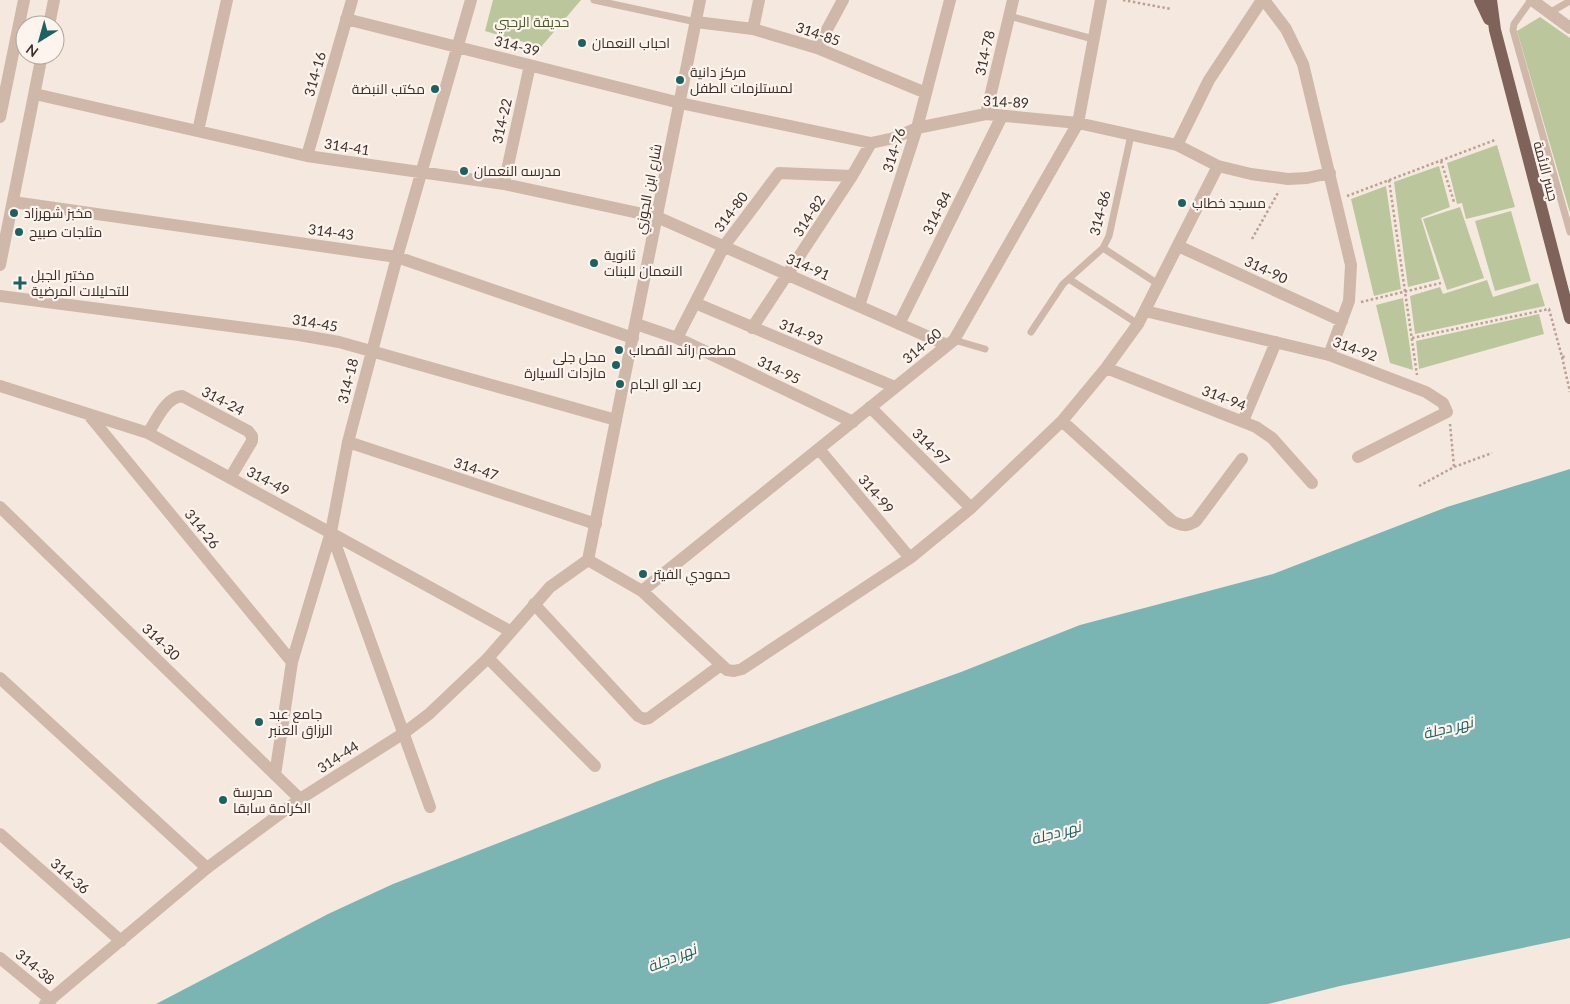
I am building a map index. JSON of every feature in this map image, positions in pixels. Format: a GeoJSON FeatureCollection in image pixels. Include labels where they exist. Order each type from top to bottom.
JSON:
{"type":"FeatureCollection","features":[{"type":"Feature","properties":{"kind":"main road"},"geometry":{"type":"LineString","coordinates":[[1480,0],[1495,32]]}},
{"type":"Feature","properties":{"kind":"main road"},"geometry":{"type":"LineString","coordinates":[[1491,0],[1495,32]]}},
{"type":"Feature","properties":{"kind":"main road","name":"جسر الائمة"},"geometry":{"type":"LineString","coordinates":[[1495,32],[1570,318]]}},
{"type":"Feature","properties":{"kind":"street"},"geometry":{"type":"LineString","coordinates":[[0,117],[3,86],[24,0]]}},
{"type":"Feature","properties":{"kind":"street"},"geometry":{"type":"LineString","coordinates":[[50,15],[54,0]]}},
{"type":"Feature","properties":{"kind":"street"},"geometry":{"type":"LineString","coordinates":[[198,131],[227,0]]}},
{"type":"Feature","properties":{"kind":"street","name":"314-16"},"geometry":{"type":"LineString","coordinates":[[307,156],[352,0]]}},
{"type":"Feature","properties":{"kind":"street","name":"314-18"},"geometry":{"type":"LineString","coordinates":[[275,775],[292,662],[331,532],[348,442],[371,351],[471,0]]}},
{"type":"Feature","properties":{"kind":"street","name":"شارع ابن الجوزي"},"geometry":{"type":"LineString","coordinates":[[588,560],[700,0]]}},
{"type":"Feature","properties":{"kind":"street"},"geometry":{"type":"LineString","coordinates":[[753,30],[760,0]]}},
{"type":"Feature","properties":{"kind":"street"},"geometry":{"type":"LineString","coordinates":[[817,48],[843,0]]}},
{"type":"Feature","properties":{"kind":"street","name":"314-76"},"geometry":{"type":"LineString","coordinates":[[860,306],[916,128],[950,0]]}},
{"type":"Feature","properties":{"kind":"street","name":"314-78"},"geometry":{"type":"LineString","coordinates":[[986,114],[1012,0]]}},
{"type":"Feature","properties":{"kind":"street","name":"314-60"},"geometry":{"type":"LineString","coordinates":[[642,591],[950,343],[1078,123],[1101,0]]}},
{"type":"Feature","properties":{"kind":"street"},"geometry":{"type":"LineString","coordinates":[[1177,145],[1209,80],[1263,0],[1286,29],[1303,64],[1351,265],[1349,301],[1329,354]]}},
{"type":"Feature","properties":{"kind":"street"},"geometry":{"type":"LineString","coordinates":[[1532,0],[1570,28]]}},
{"type":"Feature","properties":{"kind":"street","name":"314-39"},"geometry":{"type":"LineString","coordinates":[[346,19],[680,103]]}},
{"type":"Feature","properties":{"kind":"street","name":"314-85"},"geometry":{"type":"LineString","coordinates":[[696,22],[753,30],[817,48],[926,93]]}},
{"type":"Feature","properties":{"kind":"street"},"geometry":{"type":"LineString","coordinates":[[0,265],[40,65]]}},
{"type":"Feature","properties":{"kind":"street","name":"314-22"},"geometry":{"type":"LineString","coordinates":[[504,184],[530,65]]}},
{"type":"Feature","properties":{"kind":"street","name":"314-41"},"geometry":{"type":"LineString","coordinates":[[34,94],[307,156],[421,174],[504,184],[657,217]]}},
{"type":"Feature","properties":{"kind":"street","name":"314-89"},"geometry":{"type":"LineString","coordinates":[[680,103],[871,142],[894,138],[916,128],[986,114],[1078,123],[1177,145],[1218,166],[1251,174],[1306,178],[1330,172]]}},
{"type":"Feature","properties":{"kind":"street","name":"314-84"},"geometry":{"type":"LineString","coordinates":[[899,324],[1002,116]]}},
{"type":"Feature","properties":{"kind":"street","name":"314-82"},"geometry":{"type":"LineString","coordinates":[[752,328],[852,176],[871,142]]}},
{"type":"Feature","properties":{"kind":"street"},"geometry":{"type":"LineString","coordinates":[[588,560],[642,591],[726,670],[734,672],[742,669],[910,558],[971,508],[1062,421],[1106,368],[1138,324],[1218,166]]}},
{"type":"Feature","properties":{"kind":"street","name":"314-80"},"geometry":{"type":"LineString","coordinates":[[677,338],[724,246],[779,173],[852,176]]}},
{"type":"Feature","properties":{"kind":"street","name":"314-43"},"geometry":{"type":"LineString","coordinates":[[13,202],[397,257],[633,338]]}},
{"type":"Feature","properties":{"kind":"street","name":"314-91"},"geometry":{"type":"LineString","coordinates":[[657,217],[899,324],[950,343]]}},
{"type":"Feature","properties":{"kind":"street","name":"314-90"},"geometry":{"type":"LineString","coordinates":[[1178,246],[1342,321]]}},
{"type":"Feature","properties":{"kind":"street","name":"314-45"},"geometry":{"type":"LineString","coordinates":[[0,296],[299,335],[371,351],[616,420]]}},
{"type":"Feature","properties":{"kind":"street","name":"314-93"},"geometry":{"type":"LineString","coordinates":[[695,303],[895,387]]}},
{"type":"Feature","properties":{"kind":"street","name":"314-92"},"geometry":{"type":"LineString","coordinates":[[1145,311],[1329,354],[1426,392],[1443,403],[1447,412]]}},
{"type":"Feature","properties":{"kind":"street","name":"314-95"},"geometry":{"type":"LineString","coordinates":[[636,324],[677,338],[853,422]]}},
{"type":"Feature","properties":{"kind":"street"},"geometry":{"type":"LineString","coordinates":[[1242,421],[1276,342]]}},
{"type":"Feature","properties":{"kind":"street","name":"314-94"},"geometry":{"type":"LineString","coordinates":[[1106,368],[1264,431],[1312,483]]}},
{"type":"Feature","properties":{"kind":"street","name":"314-49"},"geometry":{"type":"LineString","coordinates":[[0,386],[148,433],[510,631]]}},
{"type":"Feature","properties":{"kind":"street","name":"314-24"},"geometry":{"type":"LineString","coordinates":[[148,433],[170,400],[176,396],[182,396],[232,423],[248,432],[252,436],[252,441],[230,478]]}},
{"type":"Feature","properties":{"kind":"street","name":"314-97"},"geometry":{"type":"LineString","coordinates":[[870,407],[971,508]]}},
{"type":"Feature","properties":{"kind":"street"},"geometry":{"type":"LineString","coordinates":[[1358,456],[1447,412]]}},
{"type":"Feature","properties":{"kind":"street","name":"314-26"},"geometry":{"type":"LineString","coordinates":[[88,414],[292,662]]}},
{"type":"Feature","properties":{"kind":"street"},"geometry":{"type":"LineString","coordinates":[[1062,421],[1172,521],[1182,526],[1188,526],[1196,521],[1242,460]]}},
{"type":"Feature","properties":{"kind":"street","name":"314-47"},"geometry":{"type":"LineString","coordinates":[[348,442],[596,524]]}},
{"type":"Feature","properties":{"kind":"street","name":"314-99"},"geometry":{"type":"LineString","coordinates":[[819,449],[910,558]]}},
{"type":"Feature","properties":{"kind":"street","name":"314-30"},"geometry":{"type":"LineString","coordinates":[[0,507],[300,799]]}},
{"type":"Feature","properties":{"kind":"street"},"geometry":{"type":"LineString","coordinates":[[331,532],[430,807]]}},
{"type":"Feature","properties":{"kind":"street","name":"314-44"},"geometry":{"type":"LineString","coordinates":[[48,1002],[207,868],[300,799],[404,733],[429,714],[488,658],[550,587],[588,560]]}},
{"type":"Feature","properties":{"kind":"street"},"geometry":{"type":"LineString","coordinates":[[534,604],[638,716],[644,719],[649,718],[721,665]]}},
{"type":"Feature","properties":{"kind":"street"},"geometry":{"type":"LineString","coordinates":[[488,658],[595,766]]}},
{"type":"Feature","properties":{"kind":"street"},"geometry":{"type":"LineString","coordinates":[[0,678],[207,868]]}},
{"type":"Feature","properties":{"kind":"street","name":"314-36"},"geometry":{"type":"LineString","coordinates":[[0,834],[121,941]]}},
{"type":"Feature","properties":{"kind":"street","name":"314-38"},"geometry":{"type":"LineString","coordinates":[[0,958],[48,1002]]}},
{"type":"Feature","properties":{"kind":"lane"},"geometry":{"type":"LineString","coordinates":[[594,0],[696,22]]}},
{"type":"Feature","properties":{"kind":"lane"},"geometry":{"type":"LineString","coordinates":[[1532,0],[1514,24],[1512,30],[1570,232]]}},
{"type":"Feature","properties":{"kind":"lane"},"geometry":{"type":"LineString","coordinates":[[1548,13],[1570,1]]}},
{"type":"Feature","properties":{"kind":"lane"},"geometry":{"type":"LineString","coordinates":[[1009,16],[1093,40]]}},
{"type":"Feature","properties":{"kind":"lane","name":"314-86"},"geometry":{"type":"LineString","coordinates":[[1031,332],[1063,284],[1103,248],[1109,236],[1132,135]]}},
{"type":"Feature","properties":{"kind":"lane"},"geometry":{"type":"LineString","coordinates":[[1103,248],[1158,284]]}},
{"type":"Feature","properties":{"kind":"lane"},"geometry":{"type":"LineString","coordinates":[[1069,279],[1138,324]]}},
{"type":"Feature","properties":{"kind":"lane"},"geometry":{"type":"LineString","coordinates":[[950,343],[985,349]]}},
{"type":"Feature","properties":{"kind":"path"},"geometry":{"type":"LineString","coordinates":[[1123,0],[1171,9]]}},
{"type":"Feature","properties":{"kind":"path"},"geometry":{"type":"LineString","coordinates":[[1336,200],[1495,140]]}},
{"type":"Feature","properties":{"kind":"path"},"geometry":{"type":"LineString","coordinates":[[1441,160],[1454,202]]}},
{"type":"Feature","properties":{"kind":"path"},"geometry":{"type":"LineString","coordinates":[[1252,239],[1286,178]]}},
{"type":"Feature","properties":{"kind":"path"},"geometry":{"type":"LineString","coordinates":[[1389,180],[1418,380],[1415,388]]}},
{"type":"Feature","properties":{"kind":"path"},"geometry":{"type":"LineString","coordinates":[[1349,301],[1366,302],[1441,283]]}},
{"type":"Feature","properties":{"kind":"path"},"geometry":{"type":"LineString","coordinates":[[1412,338],[1549,309],[1570,392]]}},
{"type":"Feature","properties":{"kind":"path"},"geometry":{"type":"LineString","coordinates":[[1562,357],[1567,356]]}},
{"type":"Feature","properties":{"kind":"path"},"geometry":{"type":"LineString","coordinates":[[1447,412],[1450,418],[1454,467]]}},
{"type":"Feature","properties":{"kind":"path"},"geometry":{"type":"LineString","coordinates":[[1419,486],[1454,467],[1492,453]]}},
{"type":"Feature","properties":{"kind":"green space","name":"حديقة الرحبي"},"geometry":{"type":"Polygon","coordinates":[[[493,0],[581,0],[541,47],[485,31],[493,0]]]}},
{"type":"Feature","properties":{"kind":"green space"},"geometry":{"type":"Polygon","coordinates":[[[1540,17],[1570,38],[1570,213],[1517,31],[1540,17]]]}},
{"type":"Feature","properties":{"kind":"green space"},"geometry":{"type":"Polygon","coordinates":[[[1497,145],[1515,207],[1466,219],[1462,203],[1457,204],[1447,163],[1497,145]]]}},
{"type":"Feature","properties":{"kind":"green space"},"geometry":{"type":"Polygon","coordinates":[[[1439,166],[1450,207],[1421,218],[1440,279],[1408,287],[1394,182],[1439,166]]]}},
{"type":"Feature","properties":{"kind":"green space"},"geometry":{"type":"Polygon","coordinates":[[[1386,186],[1401,289],[1374,296],[1351,199],[1386,186]]]}},
{"type":"Feature","properties":{"kind":"green space"},"geometry":{"type":"Polygon","coordinates":[[[1460,207],[1484,278],[1447,290],[1423,219],[1460,207]]]}},
{"type":"Feature","properties":{"kind":"green space"},"geometry":{"type":"Polygon","coordinates":[[[1511,211],[1531,281],[1495,291],[1475,221],[1511,211]]]}},
{"type":"Feature","properties":{"kind":"green space"},"geometry":{"type":"Polygon","coordinates":[[[1487,280],[1493,297],[1538,283],[1545,306],[1415,334],[1410,296],[1440,287],[1443,294],[1487,280]]]}},
{"type":"Feature","properties":{"kind":"green space"},"geometry":{"type":"Polygon","coordinates":[[[1403,298],[1413,370],[1390,363],[1376,305],[1403,298]]]}},
{"type":"Feature","properties":{"kind":"green space"},"geometry":{"type":"Polygon","coordinates":[[[1539,314],[1544,334],[1419,369],[1416,341],[1539,314]]]}},
{"type":"Feature","properties":{"kind":"water","name":"نهر دجلة"},"geometry":{"type":"Polygon","coordinates":[[[1570,469],[1570,938],[1340,986],[1268,1004],[156,1004],[328,914],[393,884],[658,781],[961,672],[1080,625],[1273,574],[1447,507],[1570,469]]]}},
{"type":"Feature","properties":{"kind":"place","name":"احباب النعمان"},"geometry":{"type":"Point","coordinates":[582,43]}},
{"type":"Feature","properties":{"kind":"place","name":"مركز دانية لمستلزمات الطفل"},"geometry":{"type":"Point","coordinates":[680,80]}},
{"type":"Feature","properties":{"kind":"place","name":"مكتب النبضة"},"geometry":{"type":"Point","coordinates":[435,89]}},
{"type":"Feature","properties":{"kind":"place","name":"مدرسه النعمان"},"geometry":{"type":"Point","coordinates":[464,171]}},
{"type":"Feature","properties":{"kind":"place","name":"مسجد خطاب"},"geometry":{"type":"Point","coordinates":[1182,203]}},
{"type":"Feature","properties":{"kind":"place","name":"مخبز شهرزاد"},"geometry":{"type":"Point","coordinates":[14,213]}},
{"type":"Feature","properties":{"kind":"place","name":"مثلجات صبيح"},"geometry":{"type":"Point","coordinates":[19,232]}},
{"type":"Feature","properties":{"kind":"place","name":"ثانوية النعمان للبنات"},"geometry":{"type":"Point","coordinates":[594,263]}},
{"type":"Feature","properties":{"kind":"place","name":"مختبر الجبل للتحليلات المرضية"},"geometry":{"type":"Point","coordinates":[20,283]}},
{"type":"Feature","properties":{"kind":"place","name":"مطعم رائد القصاب"},"geometry":{"type":"Point","coordinates":[619,350]}},
{"type":"Feature","properties":{"kind":"place","name":"محل جلي مازدات السيارة"},"geometry":{"type":"Point","coordinates":[616,365]}},
{"type":"Feature","properties":{"kind":"place","name":"رعد الو الجام"},"geometry":{"type":"Point","coordinates":[620,384]}},
{"type":"Feature","properties":{"kind":"place","name":"حمودي الفيتر"},"geometry":{"type":"Point","coordinates":[643,574]}},
{"type":"Feature","properties":{"kind":"place","name":"جامع عبد الرزاق العنبر"},"geometry":{"type":"Point","coordinates":[259,722]}},
{"type":"Feature","properties":{"kind":"place","name":"مدرسة الكرامة سابقا"},"geometry":{"type":"Point","coordinates":[223,800]}}]}
